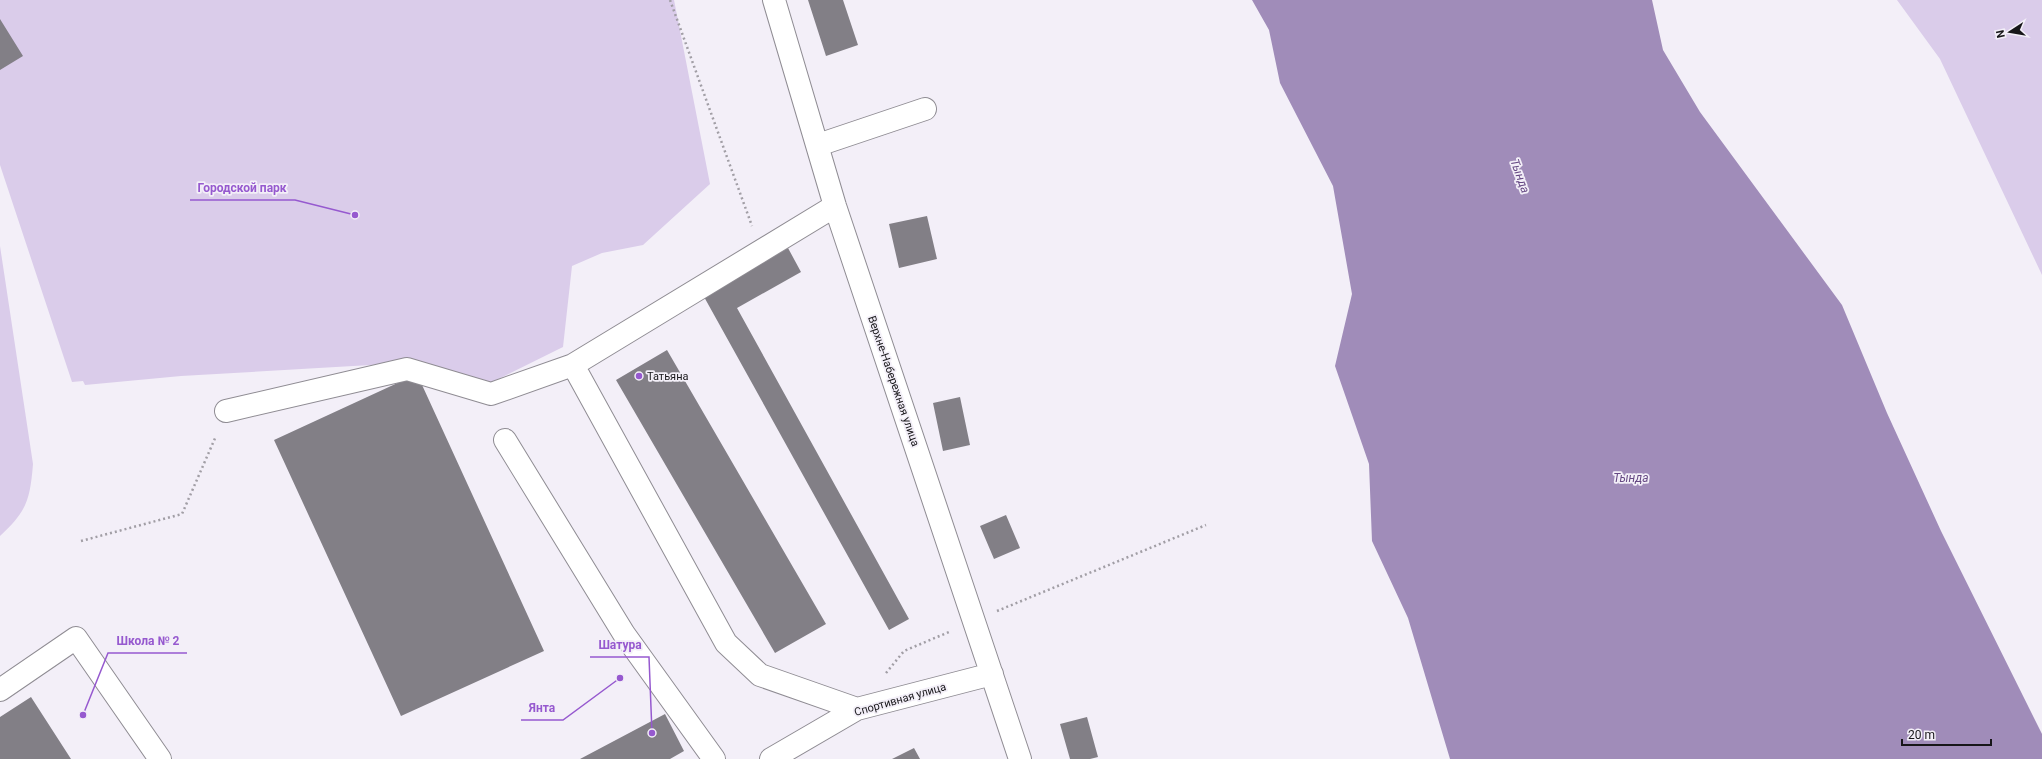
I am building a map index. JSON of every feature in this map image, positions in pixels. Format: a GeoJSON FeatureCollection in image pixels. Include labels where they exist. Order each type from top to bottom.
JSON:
{"type":"FeatureCollection","features":[{"type":"Feature","properties":{"kind":"street","name":"Верхне-Набережная улица"},"geometry":{"type":"LineString","coordinates":[[774,0],[836,206],[1020,759]]}},
{"type":"Feature","properties":{"kind":"street"},"geometry":{"type":"LineString","coordinates":[[818,145],[925,109]]}},
{"type":"Feature","properties":{"kind":"street"},"geometry":{"type":"LineString","coordinates":[[226,411],[407,369],[491,394],[573,365],[836,206]]}},
{"type":"Feature","properties":{"kind":"street"},"geometry":{"type":"LineString","coordinates":[[573,365],[726,643],[760,675],[857,709]]}},
{"type":"Feature","properties":{"kind":"street"},"geometry":{"type":"LineString","coordinates":[[505,440],[624,634],[714,759]]}},
{"type":"Feature","properties":{"kind":"street"},"geometry":{"type":"LineString","coordinates":[[0,690],[76,638],[160,759]]}},
{"type":"Feature","properties":{"kind":"street","name":"Спортивная улица"},"geometry":{"type":"LineString","coordinates":[[771,759],[857,709],[992,674]]}},
{"type":"Feature","properties":{"kind":"path"},"geometry":{"type":"LineString","coordinates":[[670,0],[762,251]]}},
{"type":"Feature","properties":{"kind":"path"},"geometry":{"type":"LineString","coordinates":[[81,541],[182,514],[226,411]]}},
{"type":"Feature","properties":{"kind":"path"},"geometry":{"type":"LineString","coordinates":[[885,674],[904,651],[974,620],[1206,524]]}},
{"type":"Feature","properties":{"kind":"shaded area"},"geometry":{"type":"Polygon","coordinates":[[[0,0],[674,0],[710,184],[643,245],[602,253],[572,266],[563,347],[480,388],[405,363],[181,376],[85,385],[83,381],[72,382],[0,165],[0,0]]]}},
{"type":"Feature","properties":{"kind":"shaded area"},"geometry":{"type":"Polygon","coordinates":[[[1897,0],[2042,0],[2042,275],[1940,59],[1897,0]]]}},
{"type":"Feature","properties":{"kind":"shaded area"},"geometry":{"type":"Polygon","coordinates":[[[0,246],[33,464],[26,504],[22,512],[0,536],[0,246]]]}},
{"type":"Feature","properties":{"kind":"water","name":"Тында"},"geometry":{"type":"Polygon","coordinates":[[[1252,0],[1652,0],[1663,50],[1700,112],[1842,305],[1887,413],[1941,531],[2042,734],[2042,759],[1450,759],[1408,618],[1372,541],[1369,464],[1335,366],[1352,294],[1333,186],[1280,83],[1269,30],[1252,0]]]}},
{"type":"Feature","properties":{"kind":"building"},"geometry":{"type":"Polygon","coordinates":[[[808,0],[843,0],[858,45],[826,56],[808,0]]]}},
{"type":"Feature","properties":{"kind":"building"},"geometry":{"type":"Polygon","coordinates":[[[0,19],[23,56],[0,70],[0,19]]]}},
{"type":"Feature","properties":{"kind":"building"},"geometry":{"type":"Polygon","coordinates":[[[927,216],[937,259],[899,268],[889,224],[927,216]]]}},
{"type":"Feature","properties":{"kind":"building"},"geometry":{"type":"Polygon","coordinates":[[[788,248],[801,272],[737,308],[909,619],[889,630],[703,295],[788,248]]]}},
{"type":"Feature","properties":{"kind":"building"},"geometry":{"type":"Polygon","coordinates":[[[667,350],[826,624],[775,653],[616,380],[667,350]]]}},
{"type":"Feature","properties":{"kind":"building"},"geometry":{"type":"Polygon","coordinates":[[[417,374],[544,651],[401,716],[274,440],[417,374]]]}},
{"type":"Feature","properties":{"kind":"building"},"geometry":{"type":"Polygon","coordinates":[[[960,397],[970,445],[943,451],[933,403],[960,397]]]}},
{"type":"Feature","properties":{"kind":"building"},"geometry":{"type":"Polygon","coordinates":[[[1006,515],[1020,548],[994,559],[980,526],[1006,515]]]}},
{"type":"Feature","properties":{"kind":"building"},"geometry":{"type":"Polygon","coordinates":[[[31,697],[71,759],[0,759],[0,717],[31,697]]]}},
{"type":"Feature","properties":{"kind":"building"},"geometry":{"type":"Polygon","coordinates":[[[665,714],[684,751],[670,759],[580,759],[665,714]]]}},
{"type":"Feature","properties":{"kind":"building"},"geometry":{"type":"Polygon","coordinates":[[[1087,717],[1098,757],[1090,759],[1070,759],[1060,724],[1087,717]]]}},
{"type":"Feature","properties":{"kind":"building"},"geometry":{"type":"Polygon","coordinates":[[[914,748],[920,759],[892,759],[914,748]]]}},
{"type":"Feature","properties":{"kind":"place","name":"Городской парк"},"geometry":{"type":"Point","coordinates":[355,215]}},
{"type":"Feature","properties":{"kind":"place","name":"Татьяна"},"geometry":{"type":"Point","coordinates":[639,376]}},
{"type":"Feature","properties":{"kind":"place","name":"Янта"},"geometry":{"type":"Point","coordinates":[620,678]}},
{"type":"Feature","properties":{"kind":"place","name":"Школа № 2"},"geometry":{"type":"Point","coordinates":[83,715]}},
{"type":"Feature","properties":{"kind":"place","name":"Шатура"},"geometry":{"type":"Point","coordinates":[652,733]}}]}
